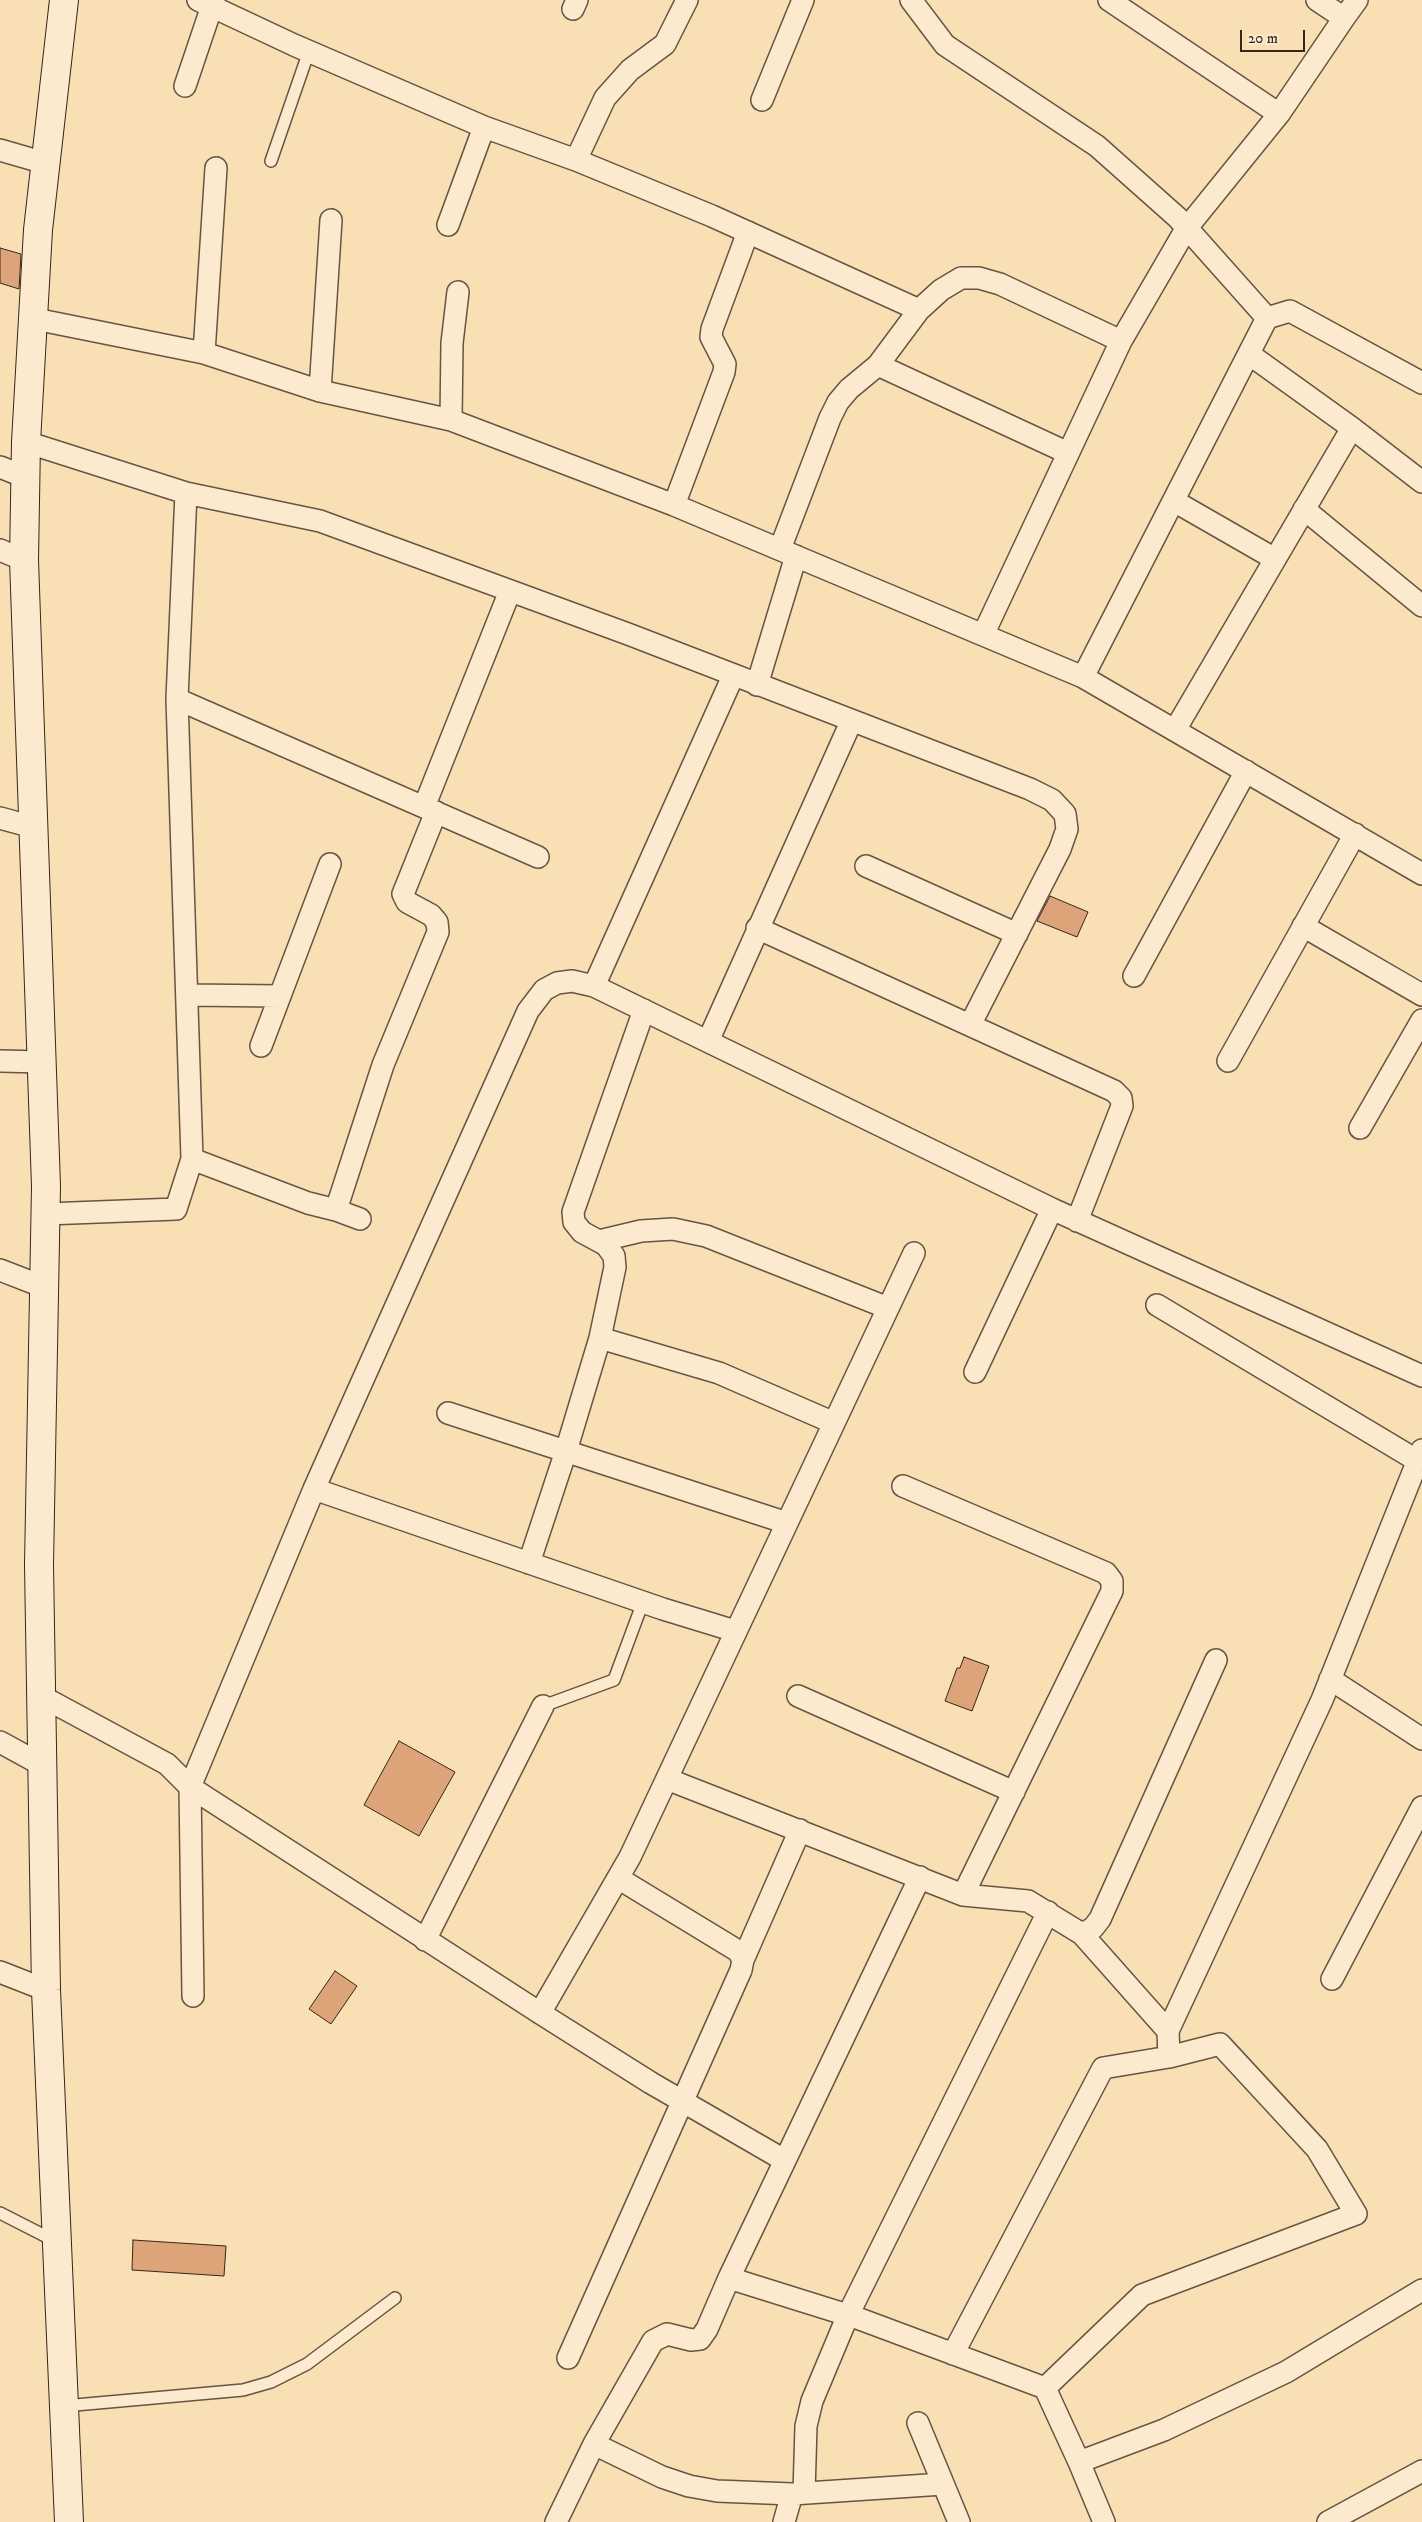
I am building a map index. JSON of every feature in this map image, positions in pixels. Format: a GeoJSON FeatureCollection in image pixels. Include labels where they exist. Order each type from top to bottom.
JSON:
{"type":"FeatureCollection","features":[{"type":"Feature","properties":{"kind":"street"},"geometry":{"type":"LineString","coordinates":[[64,0],[38,230],[35,319],[26,442],[26,477],[12,555],[33,827],[42,1062],[46,1214],[39,1565],[46,1990],[69,2522]]}},
{"type":"Feature","properties":{"kind":"street"},"geometry":{"type":"LineString","coordinates":[[576,160],[605,98],[616,83],[630,70],[665,44],[687,0]]}},
{"type":"Feature","properties":{"kind":"street"},"geometry":{"type":"LineString","coordinates":[[762,100],[803,0]]}},
{"type":"Feature","properties":{"kind":"street"},"geometry":{"type":"LineString","coordinates":[[911,0],[945,45],[1097,146],[1178,218],[1267,318]]}},
{"type":"Feature","properties":{"kind":"street"},"geometry":{"type":"LineString","coordinates":[[1109,0],[1278,114]]}},
{"type":"Feature","properties":{"kind":"street"},"geometry":{"type":"LineString","coordinates":[[1317,0],[1344,18]]}},
{"type":"Feature","properties":{"kind":"street"},"geometry":{"type":"LineString","coordinates":[[983,635],[1121,341],[1186,229],[1278,114],[1357,0]]}},
{"type":"Feature","properties":{"kind":"street"},"geometry":{"type":"LineString","coordinates":[[186,86],[208,2],[309,51],[484,127],[576,160],[748,232],[919,310]]}},
{"type":"Feature","properties":{"kind":"street"},"geometry":{"type":"LineString","coordinates":[[448,225],[484,127]]}},
{"type":"Feature","properties":{"kind":"street"},"geometry":{"type":"LineString","coordinates":[[0,150],[46,163]]}},
{"type":"Feature","properties":{"kind":"street"},"geometry":{"type":"LineString","coordinates":[[204,353],[216,168]]}},
{"type":"Feature","properties":{"kind":"street"},"geometry":{"type":"LineString","coordinates":[[320,391],[331,220]]}},
{"type":"Feature","properties":{"kind":"street"},"geometry":{"type":"LineString","coordinates":[[674,505],[724,372],[726,364],[711,337],[712,329],[748,232]]}},
{"type":"Feature","properties":{"kind":"street"},"geometry":{"type":"LineString","coordinates":[[757,685],[788,552],[830,418],[849,389],[878,365],[919,310],[941,290],[961,278],[979,278],[1000,284],[1121,341]]}},
{"type":"Feature","properties":{"kind":"street"},"geometry":{"type":"LineString","coordinates":[[451,420],[452,343],[458,292]]}},
{"type":"Feature","properties":{"kind":"street"},"geometry":{"type":"LineString","coordinates":[[1083,677],[1267,318],[1290,311],[1422,383]]}},
{"type":"Feature","properties":{"kind":"street"},"geometry":{"type":"LineString","coordinates":[[35,319],[204,353],[320,391],[451,420],[674,505],[1083,677],[1422,874]]}},
{"type":"Feature","properties":{"kind":"street"},"geometry":{"type":"LineString","coordinates":[[1249,354],[1352,428],[1422,482]]}},
{"type":"Feature","properties":{"kind":"street"},"geometry":{"type":"LineString","coordinates":[[878,365],[1068,453]]}},
{"type":"Feature","properties":{"kind":"street"},"geometry":{"type":"LineString","coordinates":[[1175,730],[1352,428]]}},
{"type":"Feature","properties":{"kind":"street"},"geometry":{"type":"LineString","coordinates":[[26,442],[186,493],[320,521],[510,590],[1030,789],[1052,800],[1065,814],[1067,829],[1060,849],[970,1025]]}},
{"type":"Feature","properties":{"kind":"street"},"geometry":{"type":"LineString","coordinates":[[0,467],[26,477]]}},
{"type":"Feature","properties":{"kind":"street"},"geometry":{"type":"LineString","coordinates":[[46,1214],[176,1209],[192,1158],[177,699],[186,493]]}},
{"type":"Feature","properties":{"kind":"street"},"geometry":{"type":"LineString","coordinates":[[1174,501],[1275,559]]}},
{"type":"Feature","properties":{"kind":"street"},"geometry":{"type":"LineString","coordinates":[[1304,509],[1422,606]]}},
{"type":"Feature","properties":{"kind":"street"},"geometry":{"type":"LineString","coordinates":[[336,1210],[383,1065],[438,932],[437,922],[431,915],[407,902],[403,894],[430,810],[510,590]]}},
{"type":"Feature","properties":{"kind":"street"},"geometry":{"type":"LineString","coordinates":[[594,986],[733,676]]}},
{"type":"Feature","properties":{"kind":"street"},"geometry":{"type":"LineString","coordinates":[[177,699],[538,857]]}},
{"type":"Feature","properties":{"kind":"street"},"geometry":{"type":"LineString","coordinates":[[708,1041],[757,928],[851,722]]}},
{"type":"Feature","properties":{"kind":"street"},"geometry":{"type":"LineString","coordinates":[[1134,976],[1246,771]]}},
{"type":"Feature","properties":{"kind":"street"},"geometry":{"type":"LineString","coordinates":[[0,818],[33,827]]}},
{"type":"Feature","properties":{"kind":"street"},"geometry":{"type":"LineString","coordinates":[[1228,1060],[1355,834]]}},
{"type":"Feature","properties":{"kind":"street"},"geometry":{"type":"LineString","coordinates":[[261,1046],[330,864]]}},
{"type":"Feature","properties":{"kind":"street"},"geometry":{"type":"LineString","coordinates":[[866,866],[1017,934]]}},
{"type":"Feature","properties":{"kind":"street"},"geometry":{"type":"LineString","coordinates":[[1303,926],[1422,996]]}},
{"type":"Feature","properties":{"kind":"street"},"geometry":{"type":"LineString","coordinates":[[757,928],[1114,1091],[1121,1098],[1122,1106],[1077,1221]]}},
{"type":"Feature","properties":{"kind":"street"},"geometry":{"type":"LineString","coordinates":[[193,1996],[190,1787],[314,1490],[528,1011],[544,990],[557,983],[572,981],[594,986],[1077,1221],[1422,1376]]}},
{"type":"Feature","properties":{"kind":"street"},"geometry":{"type":"LineString","coordinates":[[188,995],[280,996]]}},
{"type":"Feature","properties":{"kind":"street"},"geometry":{"type":"LineString","coordinates":[[529,1563],[566,1451],[600,1338],[615,1267],[614,1256],[606,1245],[582,1232],[574,1222],[573,1212],[644,1010]]}},
{"type":"Feature","properties":{"kind":"street"},"geometry":{"type":"LineString","coordinates":[[1360,1128],[1422,1020]]}},
{"type":"Feature","properties":{"kind":"street"},"geometry":{"type":"LineString","coordinates":[[0,1061],[42,1062]]}},
{"type":"Feature","properties":{"kind":"street"},"geometry":{"type":"LineString","coordinates":[[192,1158],[308,1203],[336,1210],[360,1219]]}},
{"type":"Feature","properties":{"kind":"street"},"geometry":{"type":"LineString","coordinates":[[975,1372],[1052,1209]]}},
{"type":"Feature","properties":{"kind":"street"},"geometry":{"type":"LineString","coordinates":[[599,1241],[641,1231],[673,1229],[706,1236],[888,1308]]}},
{"type":"Feature","properties":{"kind":"street"},"geometry":{"type":"LineString","coordinates":[[540,2014],[630,1857],[914,1253]]}},
{"type":"Feature","properties":{"kind":"street"},"geometry":{"type":"LineString","coordinates":[[0,1270],[44,1287]]}},
{"type":"Feature","properties":{"kind":"street"},"geometry":{"type":"LineString","coordinates":[[1157,1305],[1420,1455],[1330,1679],[1168,2031],[1169,2057]]}},
{"type":"Feature","properties":{"kind":"street"},"geometry":{"type":"LineString","coordinates":[[600,1338],[719,1373],[834,1424]]}},
{"type":"Feature","properties":{"kind":"street"},"geometry":{"type":"LineString","coordinates":[[448,1413],[787,1523]]}},
{"type":"Feature","properties":{"kind":"street"},"geometry":{"type":"LineString","coordinates":[[903,1486],[1106,1573],[1112,1581],[1112,1591],[963,1895]]}},
{"type":"Feature","properties":{"kind":"street"},"geometry":{"type":"LineString","coordinates":[[314,1490],[643,1602],[735,1631]]}},
{"type":"Feature","properties":{"kind":"street"},"geometry":{"type":"LineString","coordinates":[[1082,1934],[1093,1928],[1100,1920],[1216,1660]]}},
{"type":"Feature","properties":{"kind":"street"},"geometry":{"type":"LineString","coordinates":[[1330,1679],[1422,1739]]}},
{"type":"Feature","properties":{"kind":"street"},"geometry":{"type":"LineString","coordinates":[[41,1696],[167,1764],[190,1787],[540,2014],[682,2101],[784,2160]]}},
{"type":"Feature","properties":{"kind":"street"},"geometry":{"type":"LineString","coordinates":[[798,1696],[1014,1792]]}},
{"type":"Feature","properties":{"kind":"street"},"geometry":{"type":"LineString","coordinates":[[425,1940],[543,1706]]}},
{"type":"Feature","properties":{"kind":"street"},"geometry":{"type":"LineString","coordinates":[[0,1742],[42,1765]]}},
{"type":"Feature","properties":{"kind":"street"},"geometry":{"type":"LineString","coordinates":[[667,1779],[963,1895],[1028,1900],[1082,1934],[1168,2031]]}},
{"type":"Feature","properties":{"kind":"street"},"geometry":{"type":"LineString","coordinates":[[1332,1979],[1422,1807]]}},
{"type":"Feature","properties":{"kind":"street"},"geometry":{"type":"LineString","coordinates":[[568,2358],[741,1970],[742,1960],[800,1830]]}},
{"type":"Feature","properties":{"kind":"street"},"geometry":{"type":"LineString","coordinates":[[556,2522],[594,2444],[653,2341],[667,2334],[691,2340],[700,2339],[707,2329],[784,2160],[920,1877]]}},
{"type":"Feature","properties":{"kind":"street"},"geometry":{"type":"LineString","coordinates":[[618,1878],[738,1951],[742,1960]]}},
{"type":"Feature","properties":{"kind":"street"},"geometry":{"type":"LineString","coordinates":[[784,2522],[798,2493],[808,2413],[848,2315],[1048,1912]]}},
{"type":"Feature","properties":{"kind":"street"},"geometry":{"type":"LineString","coordinates":[[0,1972],[46,1990]]}},
{"type":"Feature","properties":{"kind":"street"},"geometry":{"type":"LineString","coordinates":[[953,2354],[1103,2068],[1169,2057],[1220,2044],[1318,2149],[1356,2214],[1142,2295],[1045,2388]]}},
{"type":"Feature","properties":{"kind":"street"},"geometry":{"type":"LineString","coordinates":[[729,2278],[848,2315],[1045,2388],[1104,2522]]}},
{"type":"Feature","properties":{"kind":"street"},"geometry":{"type":"LineString","coordinates":[[1079,2462],[1164,2430],[1286,2372],[1422,2290]]}},
{"type":"Feature","properties":{"kind":"street"},"geometry":{"type":"LineString","coordinates":[[918,2423],[959,2522]]}},
{"type":"Feature","properties":{"kind":"street"},"geometry":{"type":"LineString","coordinates":[[594,2444],[662,2477],[689,2486],[716,2491],[798,2493],[943,2484]]}},
{"type":"Feature","properties":{"kind":"street"},"geometry":{"type":"LineString","coordinates":[[1328,2522],[1422,2471]]}},
{"type":"Feature","properties":{"kind":"lane"},"geometry":{"type":"LineString","coordinates":[[271,161],[309,51]]}},
{"type":"Feature","properties":{"kind":"lane"},"geometry":{"type":"LineString","coordinates":[[543,1706],[614,1680],[643,1602]]}},
{"type":"Feature","properties":{"kind":"lane"},"geometry":{"type":"LineString","coordinates":[[0,2213],[57,2242]]}},
{"type":"Feature","properties":{"kind":"lane"},"geometry":{"type":"LineString","coordinates":[[64,2406],[243,2390],[271,2382],[306,2364],[395,2298]]}},
{"type":"Feature","properties":{"kind":"building"},"geometry":{"type":"Polygon","coordinates":[[[0,248],[21,254],[19,289],[0,283],[0,248]]]}},
{"type":"Feature","properties":{"kind":"building"},"geometry":{"type":"Polygon","coordinates":[[[1050,896],[1088,912],[1077,937],[1037,921],[1050,896]]]}},
{"type":"Feature","properties":{"kind":"building"},"geometry":{"type":"Polygon","coordinates":[[[964,1657],[989,1666],[972,1711],[945,1701],[957,1668],[960,1668],[964,1657]]]}},
{"type":"Feature","properties":{"kind":"building"},"geometry":{"type":"Polygon","coordinates":[[[399,1741],[455,1772],[419,1836],[364,1805],[399,1741]]]}},
{"type":"Feature","properties":{"kind":"building"},"geometry":{"type":"Polygon","coordinates":[[[335,1971],[357,1986],[331,2024],[309,2009],[335,1971]]]}},
{"type":"Feature","properties":{"kind":"building"},"geometry":{"type":"Polygon","coordinates":[[[133,2240],[226,2246],[224,2276],[132,2270],[133,2240]]]}}]}
